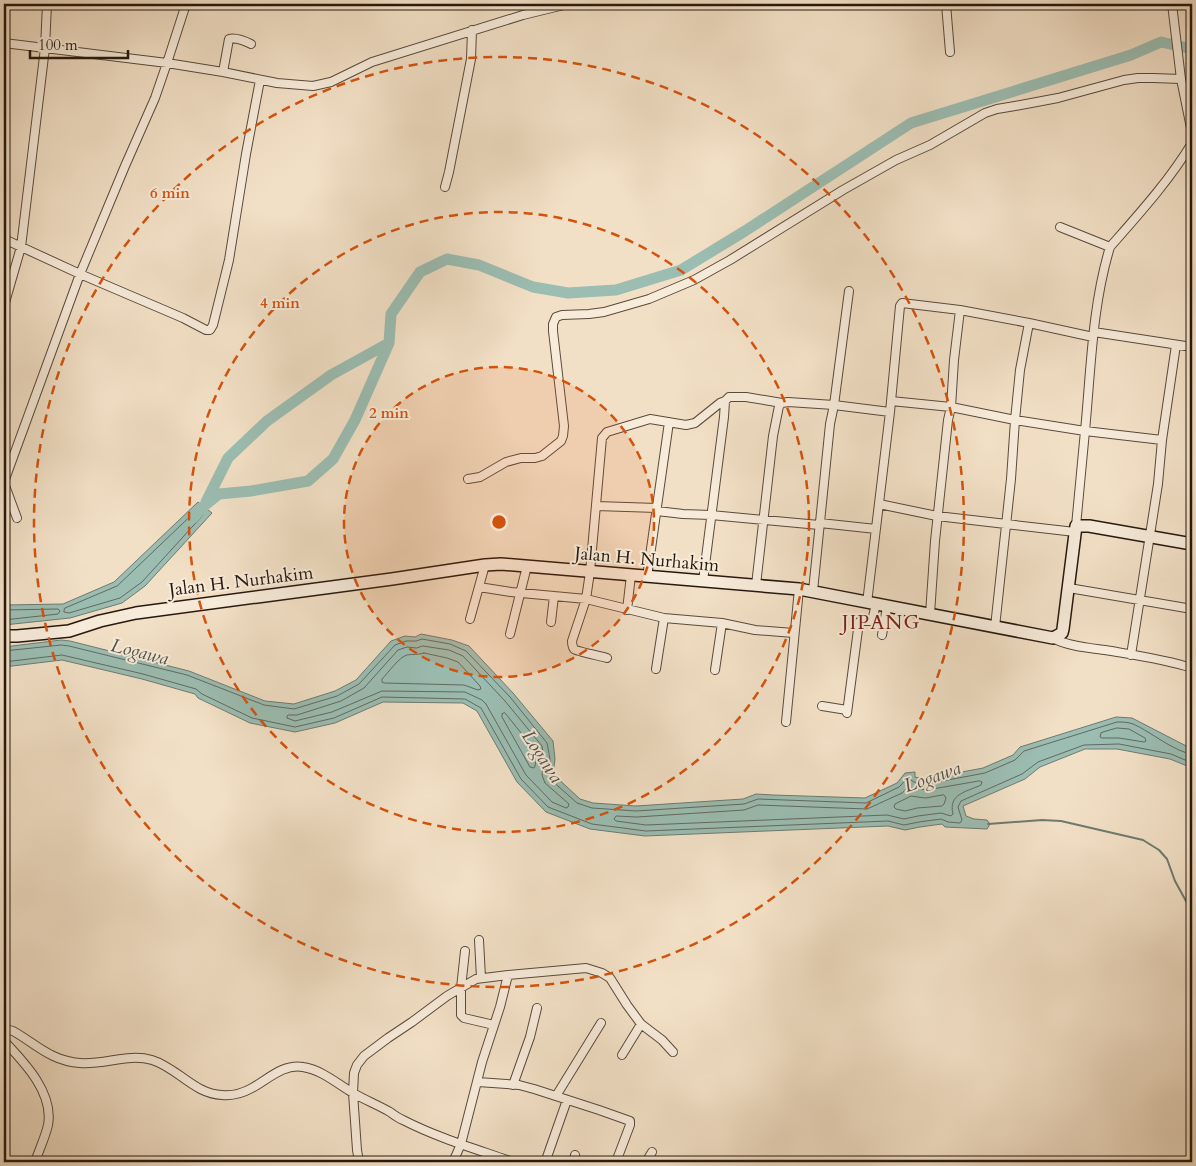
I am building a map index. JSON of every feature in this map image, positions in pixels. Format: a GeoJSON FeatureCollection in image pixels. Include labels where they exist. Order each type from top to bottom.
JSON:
{"type":"FeatureCollection","features":[{"type":"Feature","properties":{"kind":"main road"},"geometry":{"type":"LineString","coordinates":[[1053,638],[1062,633],[1076,529],[1089,526],[1192,544]]}},
{"type":"Feature","properties":{"kind":"main road","name":"Jalan H. Nurhakim"},"geometry":{"type":"LineString","coordinates":[[4,636],[69,631],[136,613],[500,564],[799,589],[1053,638]]}},
{"type":"Feature","properties":{"kind":"street"},"geometry":{"type":"LineString","coordinates":[[4,306],[21,247],[45,48],[47,4]]}},
{"type":"Feature","properties":{"kind":"street"},"geometry":{"type":"LineString","coordinates":[[17,518],[4,482],[80,274],[124,166],[152,106],[186,4]]}},
{"type":"Feature","properties":{"kind":"street"},"geometry":{"type":"LineString","coordinates":[[4,43],[167,63],[260,80],[313,86],[331,82],[372,62],[472,30],[568,4]]}},
{"type":"Feature","properties":{"kind":"street"},"geometry":{"type":"LineString","coordinates":[[946,4],[950,52]]}},
{"type":"Feature","properties":{"kind":"street"},"geometry":{"type":"LineString","coordinates":[[1172,4],[1181,79],[1192,133]]}},
{"type":"Feature","properties":{"kind":"street"},"geometry":{"type":"LineString","coordinates":[[445,187],[471,60],[472,30]]}},
{"type":"Feature","properties":{"kind":"street"},"geometry":{"type":"LineString","coordinates":[[223,72],[229,39],[232,38],[251,44]]}},
{"type":"Feature","properties":{"kind":"street"},"geometry":{"type":"LineString","coordinates":[[468,479],[480,477],[506,462],[542,456],[562,441],[564,426],[553,331],[556,316],[604,312],[649,299],[694,280],[843,190],[896,160],[930,145],[985,113],[997,109],[1058,98],[1131,79],[1181,79]]}},
{"type":"Feature","properties":{"kind":"street"},"geometry":{"type":"LineString","coordinates":[[4,240],[183,318],[206,330],[210,330],[213,325],[229,260],[260,80]]}},
{"type":"Feature","properties":{"kind":"street"},"geometry":{"type":"LineString","coordinates":[[879,504],[937,516],[1006,524],[1076,529],[1094,335],[1100,289],[1110,247],[1146,206],[1182,160],[1192,140]]}},
{"type":"Feature","properties":{"kind":"street"},"geometry":{"type":"LineString","coordinates":[[1060,227],[1110,247]]}},
{"type":"Feature","properties":{"kind":"street"},"geometry":{"type":"LineString","coordinates":[[813,591],[830,424],[849,291]]}},
{"type":"Feature","properties":{"kind":"street"},"geometry":{"type":"LineString","coordinates":[[882,635],[877,604],[876,529],[901,304],[960,310],[1094,335],[1192,347]]}},
{"type":"Feature","properties":{"kind":"street"},"geometry":{"type":"LineString","coordinates":[[930,614],[937,516],[951,407],[960,310]]}},
{"type":"Feature","properties":{"kind":"street"},"geometry":{"type":"LineString","coordinates":[[995,627],[1011,479],[1020,370],[1029,322]]}},
{"type":"Feature","properties":{"kind":"street"},"geometry":{"type":"LineString","coordinates":[[1131,654],[1158,484],[1162,440],[1176,344]]}},
{"type":"Feature","properties":{"kind":"street"},"geometry":{"type":"LineString","coordinates":[[607,658],[577,650],[573,647],[572,641],[586,599],[601,442],[607,432],[650,419],[686,425],[695,423],[729,397],[834,405],[890,412]]}},
{"type":"Feature","properties":{"kind":"street"},"geometry":{"type":"LineString","coordinates":[[703,581],[725,401]]}},
{"type":"Feature","properties":{"kind":"street"},"geometry":{"type":"LineString","coordinates":[[891,401],[951,407],[1015,420],[1162,440]]}},
{"type":"Feature","properties":{"kind":"street"},"geometry":{"type":"LineString","coordinates":[[756,585],[775,426],[778,406],[782,402]]}},
{"type":"Feature","properties":{"kind":"street"},"geometry":{"type":"LineString","coordinates":[[647,577],[669,422]]}},
{"type":"Feature","properties":{"kind":"street"},"geometry":{"type":"LineString","coordinates":[[596,506],[657,509],[683,514],[876,529]]}},
{"type":"Feature","properties":{"kind":"street"},"geometry":{"type":"LineString","coordinates":[[470,619],[485,565]]}},
{"type":"Feature","properties":{"kind":"street"},"geometry":{"type":"LineString","coordinates":[[510,634],[527,566]]}},
{"type":"Feature","properties":{"kind":"street"},"geometry":{"type":"LineString","coordinates":[[627,610],[631,575]]}},
{"type":"Feature","properties":{"kind":"street"},"geometry":{"type":"LineString","coordinates":[[479,587],[586,599],[664,618],[722,623],[746,628],[794,633]]}},
{"type":"Feature","properties":{"kind":"street"},"geometry":{"type":"LineString","coordinates":[[1069,588],[1192,609]]}},
{"type":"Feature","properties":{"kind":"street"},"geometry":{"type":"LineString","coordinates":[[786,722],[799,589]]}},
{"type":"Feature","properties":{"kind":"street"},"geometry":{"type":"LineString","coordinates":[[550,622],[554,596]]}},
{"type":"Feature","properties":{"kind":"street"},"geometry":{"type":"LineString","coordinates":[[822,706],[847,712],[859,622],[872,621],[877,604]]}},
{"type":"Feature","properties":{"kind":"street"},"geometry":{"type":"LineString","coordinates":[[656,669],[664,618]]}},
{"type":"Feature","properties":{"kind":"street"},"geometry":{"type":"LineString","coordinates":[[715,670],[722,623]]}},
{"type":"Feature","properties":{"kind":"street"},"geometry":{"type":"LineString","coordinates":[[1053,638],[1071,644],[1131,654],[1192,668]]}},
{"type":"Feature","properties":{"kind":"street"},"geometry":{"type":"LineString","coordinates":[[479,940],[481,978]]}},
{"type":"Feature","properties":{"kind":"street"},"geometry":{"type":"LineString","coordinates":[[465,951],[461,1015],[494,1025]]}},
{"type":"Feature","properties":{"kind":"street"},"geometry":{"type":"LineString","coordinates":[[358,1162],[356,1150],[357,1095],[355,1068],[364,1056],[388,1038],[434,1005],[461,991],[472,981],[481,978],[586,968],[602,973],[610,978],[639,1027],[662,1040],[673,1052]]}},
{"type":"Feature","properties":{"kind":"street"},"geometry":{"type":"LineString","coordinates":[[453,1162],[461,1144],[482,1062],[507,977]]}},
{"type":"Feature","properties":{"kind":"street"},"geometry":{"type":"LineString","coordinates":[[513,1085],[528,1044],[537,1008]]}},
{"type":"Feature","properties":{"kind":"street"},"geometry":{"type":"LineString","coordinates":[[556,1096],[601,1023]]}},
{"type":"Feature","properties":{"kind":"street"},"geometry":{"type":"LineString","coordinates":[[622,1055],[639,1027]]}},
{"type":"Feature","properties":{"kind":"street"},"geometry":{"type":"LineString","coordinates":[[4,1031],[13,1031],[46,1052],[72,1062],[94,1063],[136,1058],[152,1060],[168,1068],[196,1087],[221,1096],[236,1095],[250,1089],[281,1070],[292,1066],[300,1066],[317,1071],[409,1123],[513,1162]]}},
{"type":"Feature","properties":{"kind":"street"},"geometry":{"type":"LineString","coordinates":[[4,1041],[22,1060],[36,1080],[47,1104],[48,1124],[35,1162]]}},
{"type":"Feature","properties":{"kind":"street"},"geometry":{"type":"LineString","coordinates":[[478,1082],[526,1087],[630,1121],[616,1162]]}},
{"type":"Feature","properties":{"kind":"street"},"geometry":{"type":"LineString","coordinates":[[547,1157],[567,1100]]}},
{"type":"Feature","properties":{"kind":"street"},"geometry":{"type":"LineString","coordinates":[[646,1162],[652,1152]]}},
{"type":"Feature","properties":{"kind":"water"},"geometry":{"type":"Polygon","coordinates":[[[198,502],[212,513],[145,586],[122,603],[70,618],[4,625],[4,605],[63,604],[114,582],[198,502]]]}},
{"type":"Feature","properties":{"kind":"water","name":"Logawa"},"geometry":{"type":"Polygon","coordinates":[[[421,634],[452,640],[469,646],[513,693],[553,741],[555,759],[553,774],[580,799],[593,803],[636,806],[743,799],[756,794],[865,798],[897,783],[905,773],[915,772],[915,777],[925,779],[983,768],[1013,755],[1020,747],[1116,717],[1132,718],[1192,749],[1192,768],[1170,759],[1117,749],[1085,749],[1040,767],[1025,779],[963,806],[966,816],[987,820],[990,824],[987,829],[945,827],[942,824],[905,830],[888,826],[645,836],[590,829],[546,812],[517,782],[477,711],[463,703],[383,702],[335,723],[295,732],[250,723],[198,698],[195,694],[62,660],[4,667],[4,647],[61,640],[70,641],[189,671],[265,701],[294,704],[335,691],[356,680],[391,641],[405,636],[415,637],[421,634]]]}},
{"type":"Feature","properties":{"kind":"waterway"},"geometry":{"type":"LineString","coordinates":[[193,518],[219,494],[251,491],[308,481],[333,459],[355,420],[389,343],[391,314],[420,272],[447,259],[479,265],[533,287],[568,293],[616,290],[681,270],[745,231],[911,123],[1131,55],[1161,42],[1192,49]]}},
{"type":"Feature","properties":{"kind":"waterway"},"geometry":{"type":"LineString","coordinates":[[206,502],[228,458],[267,421],[331,375],[389,343]]}},
{"type":"Feature","properties":{"kind":"waterway"},"geometry":{"type":"LineString","coordinates":[[988,824],[1042,820],[1061,821],[1143,840],[1159,850],[1167,859],[1175,881],[1192,912]]}},
{"type":"Feature","properties":{"kind":"district","name":"JIPANG"},"geometry":{"type":"Point","coordinates":[881,622]}}]}
